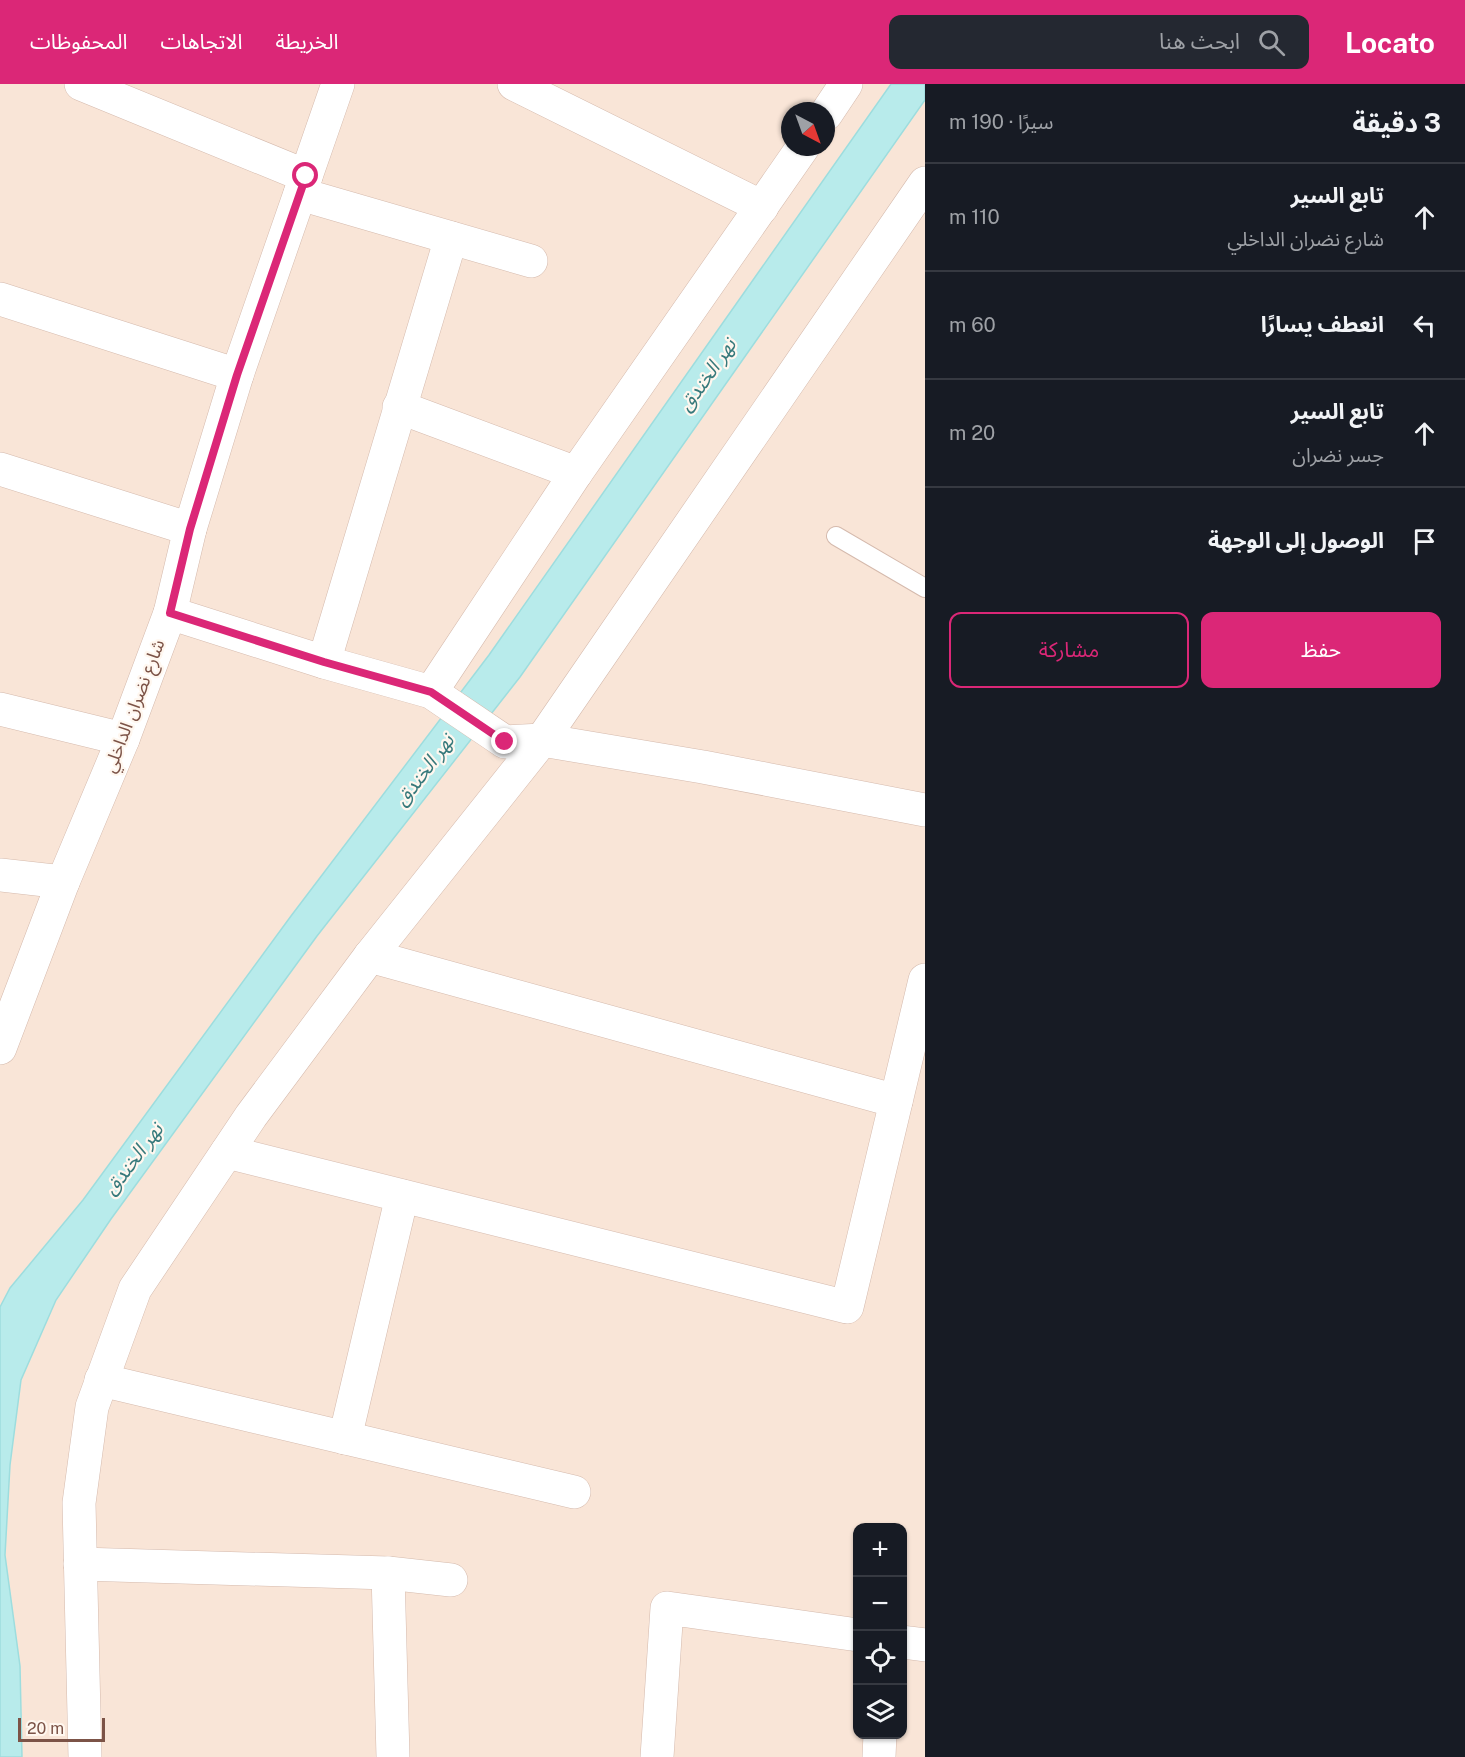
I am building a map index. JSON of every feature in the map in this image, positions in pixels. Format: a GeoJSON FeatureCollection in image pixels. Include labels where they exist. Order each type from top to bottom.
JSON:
{"type":"FeatureCollection","features":[{"type":"Feature","properties":{"kind":"street"},"geometry":{"type":"LineString","coordinates":[[81,84],[303,185],[451,238],[531,261]]}},
{"type":"Feature","properties":{"kind":"street","name":"شارع نضران الداخلي"},"geometry":{"type":"LineString","coordinates":[[0,1048],[63,882],[123,739],[170,613],[190,529],[237,375],[338,84]]}},
{"type":"Feature","properties":{"kind":"street"},"geometry":{"type":"LineString","coordinates":[[514,84],[762,207]]}},
{"type":"Feature","properties":{"kind":"street"},"geometry":{"type":"LineString","coordinates":[[833,102],[844,85]]}},
{"type":"Feature","properties":{"kind":"street"},"geometry":{"type":"LineString","coordinates":[[431,692],[576,473],[797,156]]}},
{"type":"Feature","properties":{"kind":"street"},"geometry":{"type":"LineString","coordinates":[[85,1757],[79,1503],[92,1407],[135,1289],[251,1116],[369,956],[542,740],[925,183]]}},
{"type":"Feature","properties":{"kind":"street"},"geometry":{"type":"LineString","coordinates":[[324,662],[451,238]]}},
{"type":"Feature","properties":{"kind":"street"},"geometry":{"type":"LineString","coordinates":[[0,298],[237,375]]}},
{"type":"Feature","properties":{"kind":"street"},"geometry":{"type":"LineString","coordinates":[[399,406],[576,473]]}},
{"type":"Feature","properties":{"kind":"street"},"geometry":{"type":"LineString","coordinates":[[0,469],[190,529]]}},
{"type":"Feature","properties":{"kind":"street"},"geometry":{"type":"LineString","coordinates":[[170,613],[324,662],[431,692],[505,742],[542,740],[703,767],[925,810]]}},
{"type":"Feature","properties":{"kind":"street"},"geometry":{"type":"LineString","coordinates":[[0,709],[123,739]]}},
{"type":"Feature","properties":{"kind":"street"},"geometry":{"type":"LineString","coordinates":[[0,874],[63,882]]}},
{"type":"Feature","properties":{"kind":"street"},"geometry":{"type":"LineString","coordinates":[[369,956],[896,1101]]}},
{"type":"Feature","properties":{"kind":"street"},"geometry":{"type":"LineString","coordinates":[[226,1152],[847,1307],[925,980]]}},
{"type":"Feature","properties":{"kind":"street"},"geometry":{"type":"LineString","coordinates":[[345,1438],[402,1196]]}},
{"type":"Feature","properties":{"kind":"street"},"geometry":{"type":"LineString","coordinates":[[101,1380],[574,1492]]}},
{"type":"Feature","properties":{"kind":"street"},"geometry":{"type":"LineString","coordinates":[[81,1564],[388,1574],[452,1580]]}},
{"type":"Feature","properties":{"kind":"street"},"geometry":{"type":"LineString","coordinates":[[388,1574],[393,1757]]}},
{"type":"Feature","properties":{"kind":"street"},"geometry":{"type":"LineString","coordinates":[[657,1757],[667,1608],[853,1634]]}},
{"type":"Feature","properties":{"kind":"street"},"geometry":{"type":"LineString","coordinates":[[907,1643],[925,1645]]}},
{"type":"Feature","properties":{"kind":"street"},"geometry":{"type":"LineString","coordinates":[[879,1757],[880,1739]]}},
{"type":"Feature","properties":{"kind":"lane"},"geometry":{"type":"LineString","coordinates":[[836,536],[925,588]]}},
{"type":"Feature","properties":{"kind":"shaded area"},"geometry":{"type":"Polygon","coordinates":[[[0,84],[925,84],[925,1757],[0,1757],[0,84]]]}},
{"type":"Feature","properties":{"kind":"water","name":"نهر الخندق"},"geometry":{"type":"Polygon","coordinates":[[[891,84],[925,84],[925,100],[520,677],[317,936],[111,1219],[56,1300],[21,1380],[10,1465],[5,1555],[20,1666],[22,1757],[0,1757],[0,1307],[10,1288],[83,1200],[291,916],[489,655],[891,84]]]}},
{"type":"Feature","properties":{"kind":"route"},"geometry":{"type":"LineString","coordinates":[[306,176],[237,375],[190,529],[170,613],[324,662],[431,692],[505,742]]}}]}
